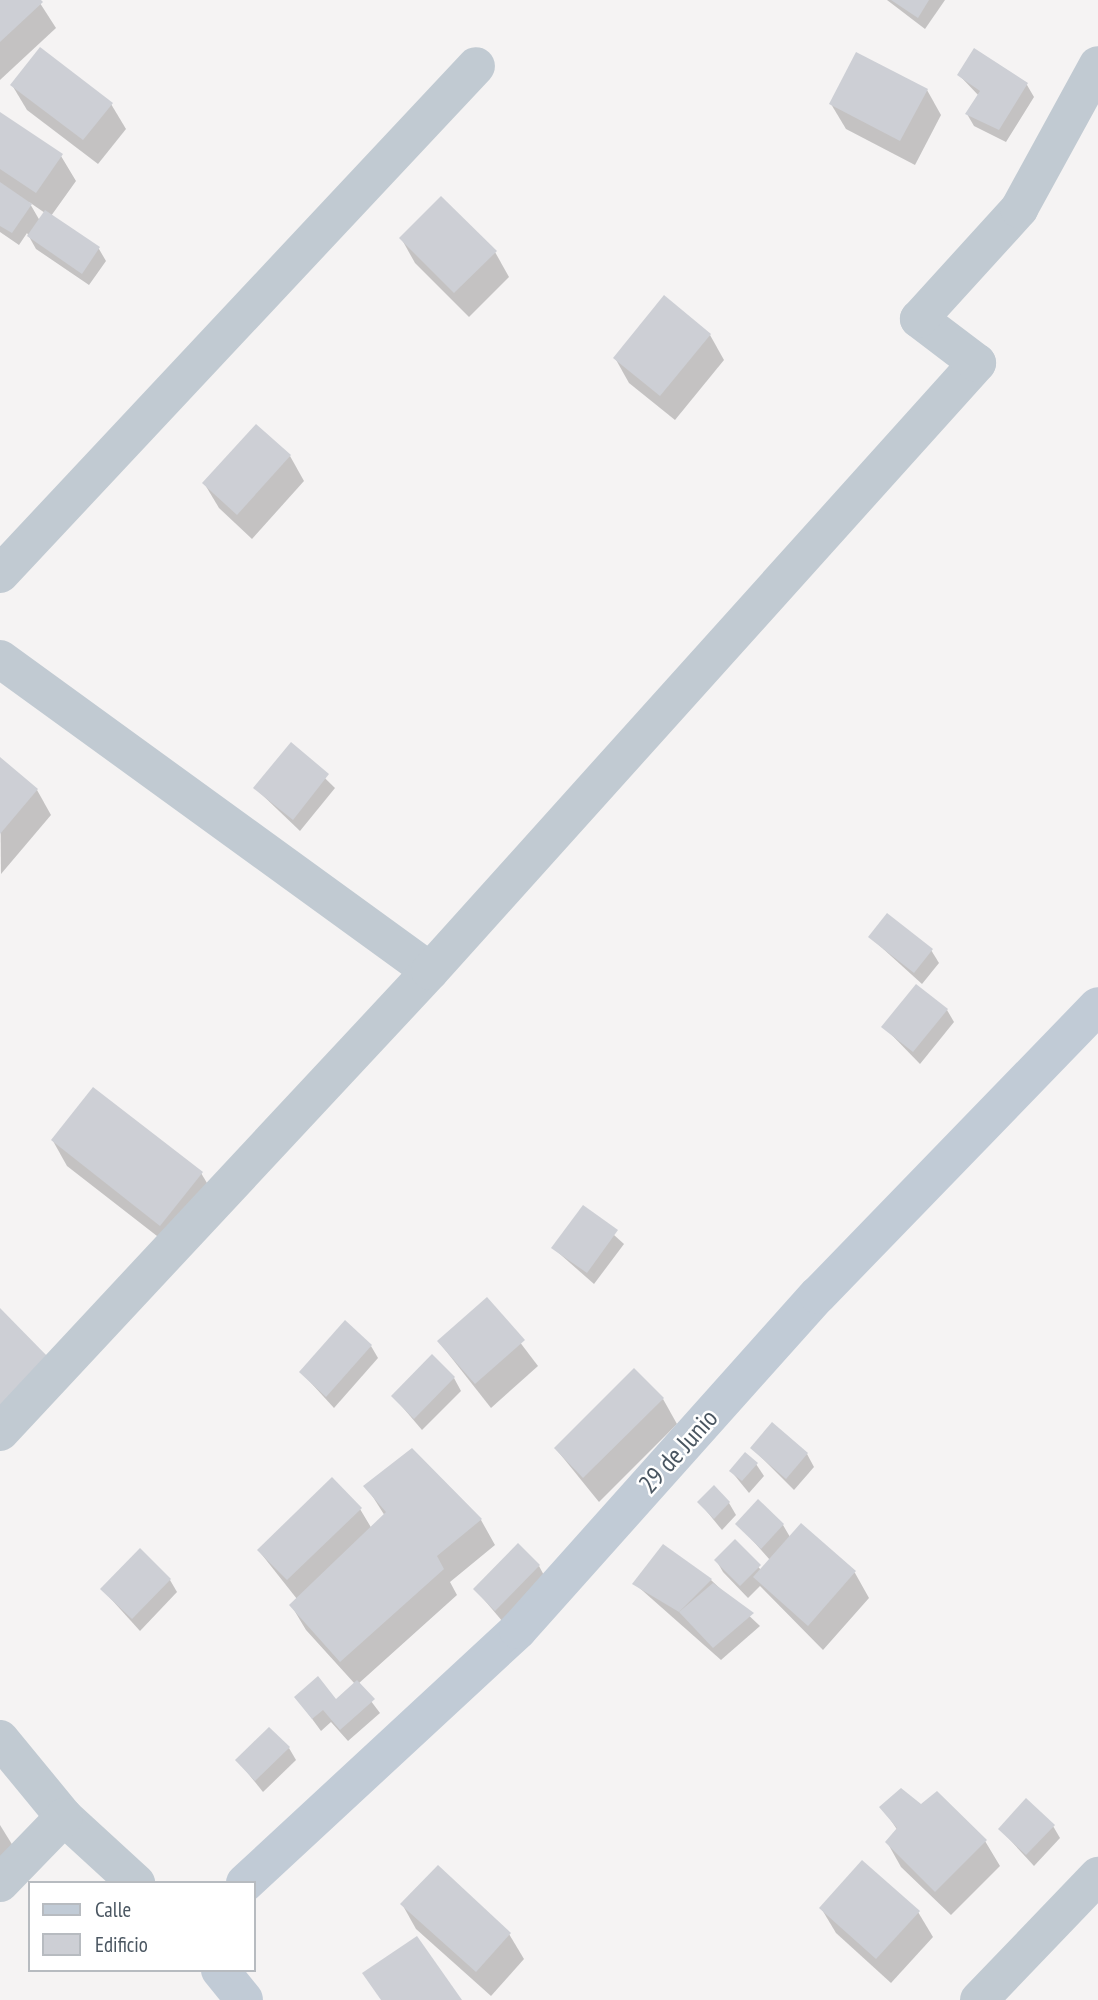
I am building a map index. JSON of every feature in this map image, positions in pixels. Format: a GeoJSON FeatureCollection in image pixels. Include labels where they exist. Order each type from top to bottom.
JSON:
{"type":"FeatureCollection","features":[{"type":"Feature","properties":{"kind":"street"},"geometry":{"type":"LineString","coordinates":[[0,1432],[430,971],[977,363],[919,319],[1019,209],[1098,65]]}},
{"type":"Feature","properties":{"kind":"street"},"geometry":{"type":"LineString","coordinates":[[0,574],[476,66]]}},
{"type":"Feature","properties":{"kind":"street"},"geometry":{"type":"LineString","coordinates":[[0,659],[430,971]]}},
{"type":"Feature","properties":{"kind":"street","name":"29 de Junio"},"geometry":{"type":"LineString","coordinates":[[247,1881],[518,1630],[818,1295],[1098,1006]]}},
{"type":"Feature","properties":{"kind":"street"},"geometry":{"type":"LineString","coordinates":[[0,1740],[64,1817],[134,1881]]}},
{"type":"Feature","properties":{"kind":"street"},"geometry":{"type":"LineString","coordinates":[[0,1883],[64,1817]]}},
{"type":"Feature","properties":{"kind":"street"},"geometry":{"type":"LineString","coordinates":[[979,2000],[1098,1876]]}},
{"type":"Feature","properties":{"kind":"street"},"geometry":{"type":"LineString","coordinates":[[222,1972],[244,2000]]}},
{"type":"Feature","properties":{"kind":"building"},"geometry":{"type":"Polygon","coordinates":[[[0,0],[41,0],[43,2],[0,42],[0,0]]]}},
{"type":"Feature","properties":{"kind":"building"},"geometry":{"type":"Polygon","coordinates":[[[891,0],[929,0],[918,18],[891,0]]]}},
{"type":"Feature","properties":{"kind":"building"},"geometry":{"type":"Polygon","coordinates":[[[40,47],[113,103],[83,140],[10,85],[40,47]]]}},
{"type":"Feature","properties":{"kind":"building"},"geometry":{"type":"Polygon","coordinates":[[[974,48],[1028,83],[999,130],[965,114],[980,91],[957,75],[974,48]]]}},
{"type":"Feature","properties":{"kind":"building"},"geometry":{"type":"Polygon","coordinates":[[[856,52],[928,89],[900,141],[829,104],[856,52]]]}},
{"type":"Feature","properties":{"kind":"building"},"geometry":{"type":"Polygon","coordinates":[[[0,112],[63,154],[36,193],[0,169],[0,112]]]}},
{"type":"Feature","properties":{"kind":"building"},"geometry":{"type":"Polygon","coordinates":[[[0,182],[32,204],[12,233],[0,226],[0,182]]]}},
{"type":"Feature","properties":{"kind":"building"},"geometry":{"type":"Polygon","coordinates":[[[441,196],[497,251],[454,293],[399,238],[441,196]]]}},
{"type":"Feature","properties":{"kind":"building"},"geometry":{"type":"Polygon","coordinates":[[[45,210],[100,247],[82,274],[27,236],[45,210]]]}},
{"type":"Feature","properties":{"kind":"building"},"geometry":{"type":"Polygon","coordinates":[[[664,295],[711,334],[660,396],[613,358],[664,295]]]}},
{"type":"Feature","properties":{"kind":"building"},"geometry":{"type":"Polygon","coordinates":[[[256,424],[291,455],[237,515],[202,483],[256,424]]]}},
{"type":"Feature","properties":{"kind":"building"},"geometry":{"type":"Polygon","coordinates":[[[291,742],[329,774],[293,820],[253,788],[291,742]]]}},
{"type":"Feature","properties":{"kind":"building"},"geometry":{"type":"Polygon","coordinates":[[[0,757],[38,789],[0,834],[0,757]]]}},
{"type":"Feature","properties":{"kind":"building"},"geometry":{"type":"Polygon","coordinates":[[[887,913],[933,949],[914,973],[868,937],[887,913]]]}},
{"type":"Feature","properties":{"kind":"building"},"geometry":{"type":"Polygon","coordinates":[[[916,984],[948,1009],[913,1052],[881,1027],[916,984]]]}},
{"type":"Feature","properties":{"kind":"building"},"geometry":{"type":"Polygon","coordinates":[[[93,1087],[203,1172],[160,1226],[51,1140],[93,1087]]]}},
{"type":"Feature","properties":{"kind":"building"},"geometry":{"type":"Polygon","coordinates":[[[583,1205],[618,1230],[587,1273],[551,1248],[583,1205]]]}},
{"type":"Feature","properties":{"kind":"building"},"geometry":{"type":"Polygon","coordinates":[[[487,1297],[525,1340],[475,1384],[437,1341],[487,1297]]]}},
{"type":"Feature","properties":{"kind":"building"},"geometry":{"type":"Polygon","coordinates":[[[0,1308],[50,1359],[0,1409],[0,1308]]]}},
{"type":"Feature","properties":{"kind":"building"},"geometry":{"type":"Polygon","coordinates":[[[345,1320],[372,1345],[326,1397],[299,1372],[345,1320]]]}},
{"type":"Feature","properties":{"kind":"building"},"geometry":{"type":"Polygon","coordinates":[[[432,1354],[455,1377],[414,1419],[391,1396],[432,1354]]]}},
{"type":"Feature","properties":{"kind":"building"},"geometry":{"type":"Polygon","coordinates":[[[634,1368],[664,1398],[583,1478],[554,1448],[634,1368]]]}},
{"type":"Feature","properties":{"kind":"building"},"geometry":{"type":"Polygon","coordinates":[[[772,1422],[808,1453],[786,1479],[750,1448],[772,1422]]]}},
{"type":"Feature","properties":{"kind":"building"},"geometry":{"type":"Polygon","coordinates":[[[412,1448],[482,1519],[437,1556],[444,1569],[340,1662],[289,1605],[386,1512],[363,1486],[412,1448]]]}},
{"type":"Feature","properties":{"kind":"building"},"geometry":{"type":"Polygon","coordinates":[[[745,1452],[758,1463],[742,1481],[729,1471],[745,1452]]]}},
{"type":"Feature","properties":{"kind":"building"},"geometry":{"type":"Polygon","coordinates":[[[332,1477],[362,1508],[287,1580],[257,1550],[332,1477]]]}},
{"type":"Feature","properties":{"kind":"building"},"geometry":{"type":"Polygon","coordinates":[[[714,1485],[730,1502],[714,1519],[697,1502],[714,1485]]]}},
{"type":"Feature","properties":{"kind":"building"},"geometry":{"type":"Polygon","coordinates":[[[758,1499],[784,1524],[761,1549],[735,1524],[758,1499]]]}},
{"type":"Feature","properties":{"kind":"building"},"geometry":{"type":"Polygon","coordinates":[[[801,1523],[856,1571],[808,1626],[753,1577],[801,1523]]]}},
{"type":"Feature","properties":{"kind":"building"},"geometry":{"type":"Polygon","coordinates":[[[735,1539],[761,1565],[740,1586],[714,1560],[735,1539]]]}},
{"type":"Feature","properties":{"kind":"building"},"geometry":{"type":"Polygon","coordinates":[[[518,1543],[540,1565],[495,1611],[473,1589],[518,1543]]]}},
{"type":"Feature","properties":{"kind":"building"},"geometry":{"type":"Polygon","coordinates":[[[663,1544],[712,1579],[679,1612],[632,1584],[663,1544]]]}},
{"type":"Feature","properties":{"kind":"building"},"geometry":{"type":"Polygon","coordinates":[[[140,1548],[171,1579],[132,1619],[100,1589],[140,1548]]]}},
{"type":"Feature","properties":{"kind":"building"},"geometry":{"type":"Polygon","coordinates":[[[713,1583],[754,1613],[713,1648],[679,1612],[713,1583]]]}},
{"type":"Feature","properties":{"kind":"building"},"geometry":{"type":"Polygon","coordinates":[[[318,1676],[336,1699],[357,1680],[375,1699],[340,1730],[323,1710],[312,1719],[294,1697],[318,1676]]]}},
{"type":"Feature","properties":{"kind":"building"},"geometry":{"type":"Polygon","coordinates":[[[269,1727],[290,1747],[255,1781],[235,1760],[269,1727]]]}},
{"type":"Feature","properties":{"kind":"building"},"geometry":{"type":"Polygon","coordinates":[[[901,1788],[921,1804],[937,1791],[987,1840],[935,1892],[885,1842],[897,1828],[879,1807],[901,1788]]]}},
{"type":"Feature","properties":{"kind":"building"},"geometry":{"type":"Polygon","coordinates":[[[1026,1798],[1055,1825],[1026,1855],[998,1829],[1026,1798]]]}},
{"type":"Feature","properties":{"kind":"building"},"geometry":{"type":"Polygon","coordinates":[[[862,1860],[920,1911],[876,1959],[819,1908],[862,1860]]]}},
{"type":"Feature","properties":{"kind":"building"},"geometry":{"type":"Polygon","coordinates":[[[438,1865],[511,1933],[476,1972],[400,1904],[438,1865]]]}},
{"type":"Feature","properties":{"kind":"building"},"geometry":{"type":"Polygon","coordinates":[[[417,1936],[462,2000],[381,2000],[362,1973],[417,1936]]]}}]}
